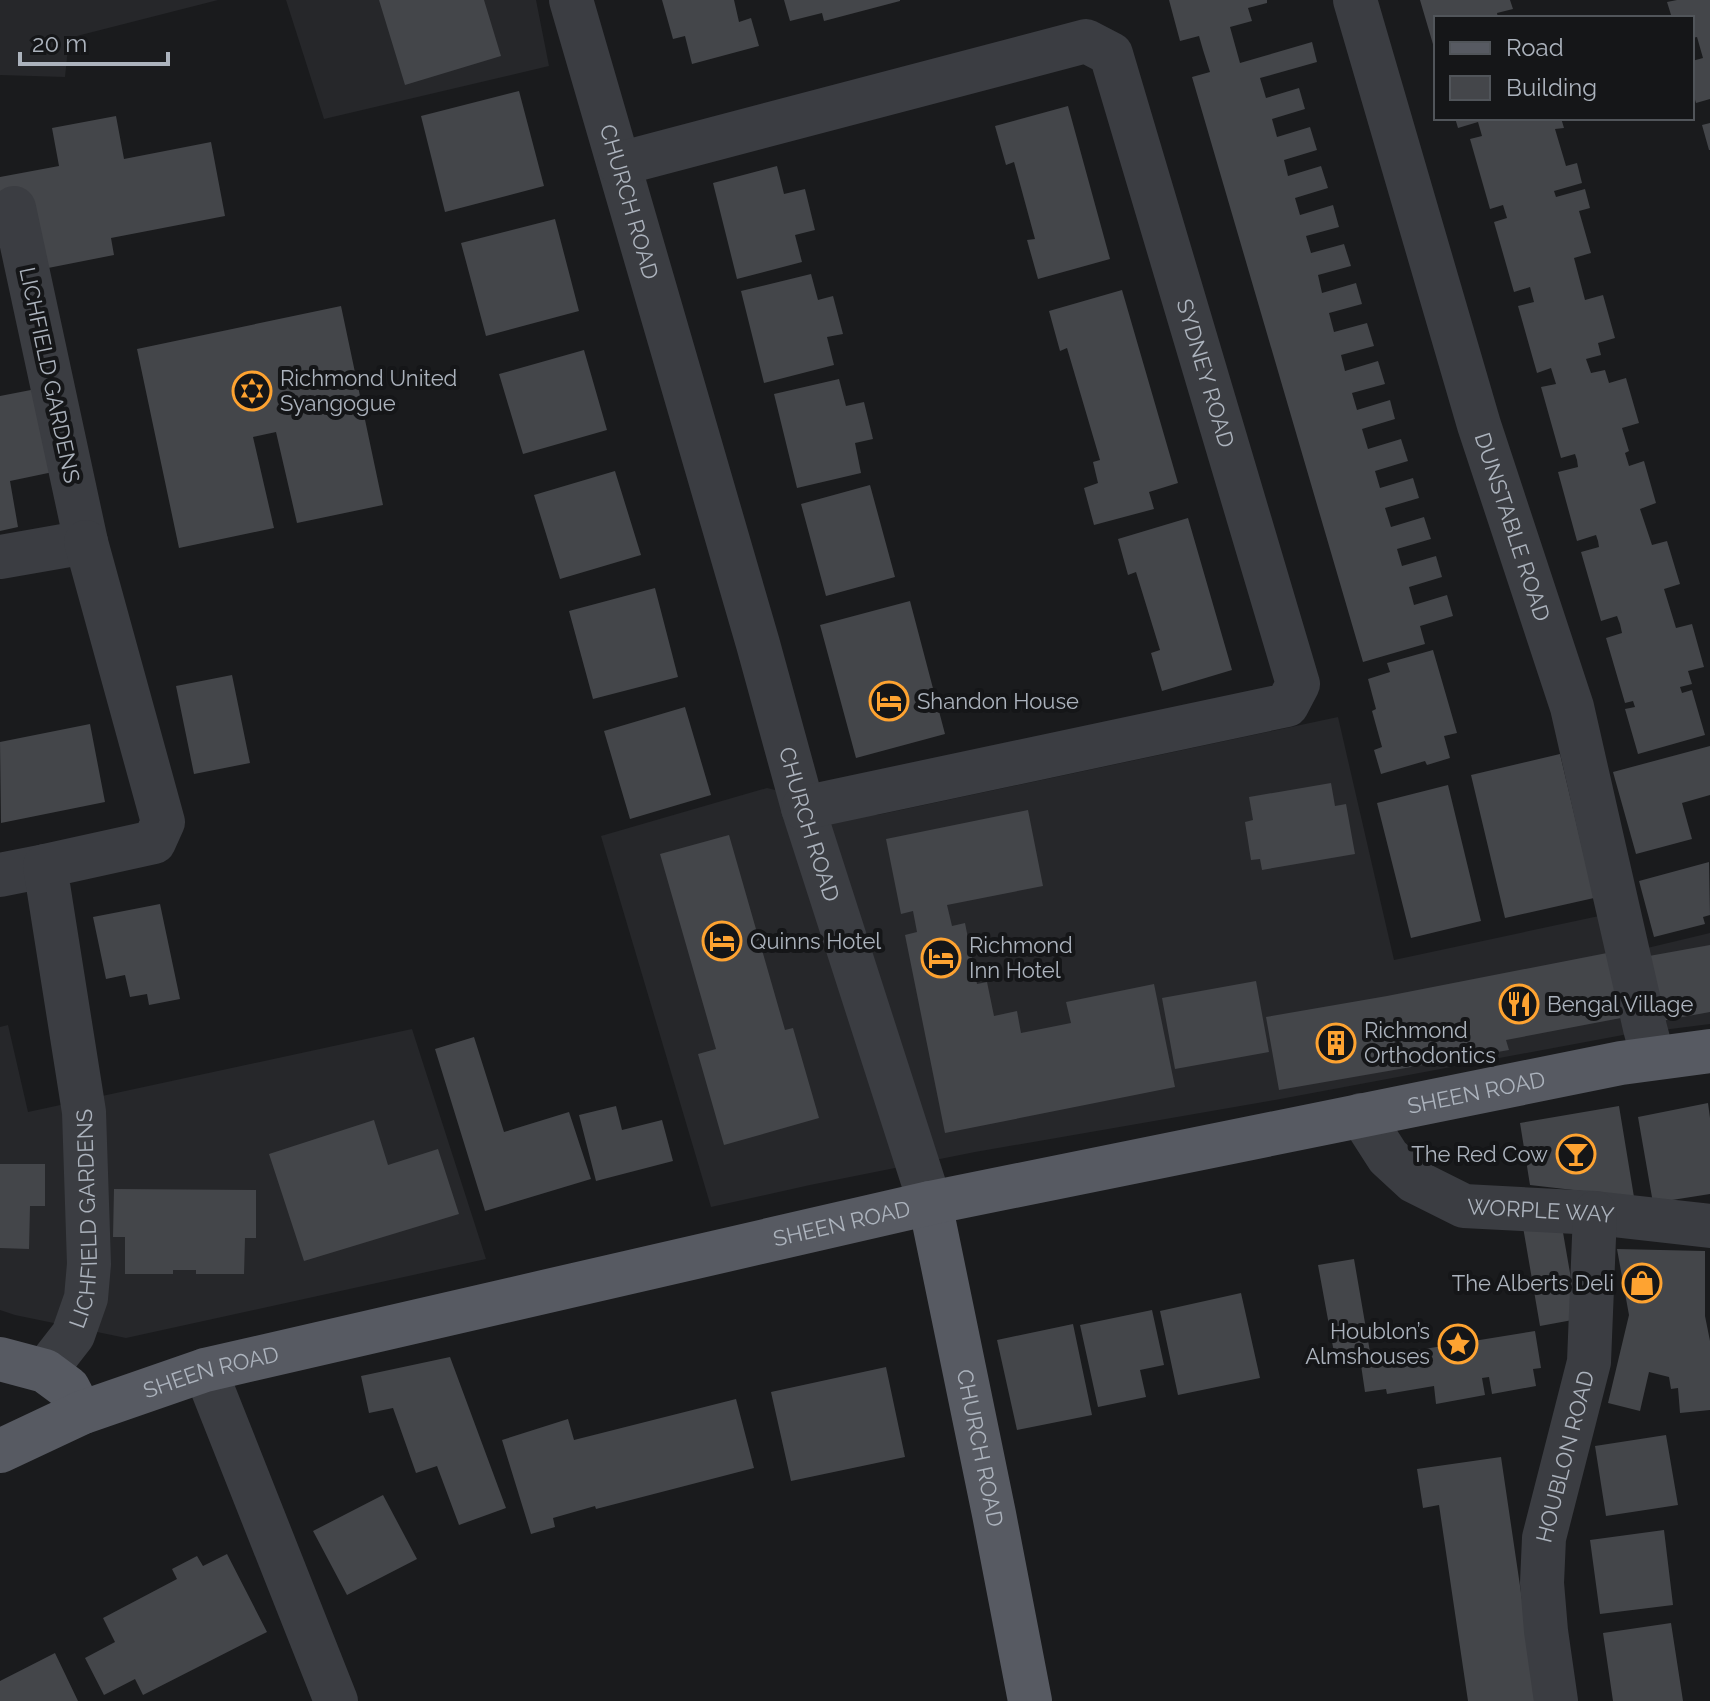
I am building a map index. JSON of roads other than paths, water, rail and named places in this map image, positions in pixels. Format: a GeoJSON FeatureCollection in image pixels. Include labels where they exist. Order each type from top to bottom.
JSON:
{"type":"FeatureCollection","features":[{"type":"Feature","properties":{"kind":"main road","name":"SHEEN ROAD"},"geometry":{"type":"LineString","coordinates":[[0,1451],[81,1413],[205,1370],[930,1203],[1621,1063],[1710,1051]]}},
{"type":"Feature","properties":{"kind":"main road","name":"CHURCH ROAD"},"geometry":{"type":"LineString","coordinates":[[930,1203],[1030,1701]]}},
{"type":"Feature","properties":{"kind":"main road"},"geometry":{"type":"LineString","coordinates":[[0,1359],[45,1371],[68,1388],[81,1413]]}},
{"type":"Feature","properties":{"kind":"street","name":"CHURCH ROAD"},"geometry":{"type":"LineString","coordinates":[[571,0],[803,808],[930,1203]]}},
{"type":"Feature","properties":{"kind":"street","name":"DUNSTABLE ROAD"},"geometry":{"type":"LineString","coordinates":[[1355,0],[1479,425],[1572,707],[1653,1058]]}},
{"type":"Feature","properties":{"kind":"street","name":"SYDNEY ROAD"},"geometry":{"type":"LineString","coordinates":[[619,164],[1086,41],[1111,54],[1298,684],[1287,705],[803,808]]}},
{"type":"Feature","properties":{"kind":"street","name":"LICHFIELD GARDENS"},"geometry":{"type":"LineString","coordinates":[[0,875],[154,842],[163,822],[86,542],[14,208]]}},
{"type":"Feature","properties":{"kind":"street"},"geometry":{"type":"LineString","coordinates":[[0,557],[86,542]]}},
{"type":"Feature","properties":{"kind":"street","name":"LICHFIELD GARDENS"},"geometry":{"type":"LineString","coordinates":[[45,866],[84,1112],[89,1264],[86,1298],[73,1335],[45,1371]]}},
{"type":"Feature","properties":{"kind":"street","name":"WORPLE WAY"},"geometry":{"type":"LineString","coordinates":[[1361,1115],[1388,1157],[1414,1181],[1464,1206],[1595,1213],[1710,1226]]}},
{"type":"Feature","properties":{"kind":"street","name":"HOUBLON ROAD"},"geometry":{"type":"LineString","coordinates":[[1556,1701],[1542,1583],[1544,1538],[1589,1362],[1595,1213]]}},
{"type":"Feature","properties":{"kind":"street"},"geometry":{"type":"LineString","coordinates":[[205,1370],[336,1701]]}},
{"type":"Feature","properties":{"kind":"place","name":"Richmond United Syangogue"},"geometry":{"type":"Point","coordinates":[252,391]}},
{"type":"Feature","properties":{"kind":"place","name":"Shandon House"},"geometry":{"type":"Point","coordinates":[889,701]}},
{"type":"Feature","properties":{"kind":"place","name":"Quinns Hotel"},"geometry":{"type":"Point","coordinates":[722,941]}},
{"type":"Feature","properties":{"kind":"place","name":"Richmond Inn Hotel"},"geometry":{"type":"Point","coordinates":[941,958]}},
{"type":"Feature","properties":{"kind":"place","name":"Bengal Village"},"geometry":{"type":"Point","coordinates":[1519,1004]}},
{"type":"Feature","properties":{"kind":"place","name":"Richmond Orthodontics"},"geometry":{"type":"Point","coordinates":[1336,1043]}},
{"type":"Feature","properties":{"kind":"place","name":"The Red Cow"},"geometry":{"type":"Point","coordinates":[1576,1154]}},
{"type":"Feature","properties":{"kind":"place","name":"The Alberts Deli"},"geometry":{"type":"Point","coordinates":[1642,1283]}},
{"type":"Feature","properties":{"kind":"place","name":"Houblon’s Almshouses"},"geometry":{"type":"Point","coordinates":[1458,1344]}}]}
